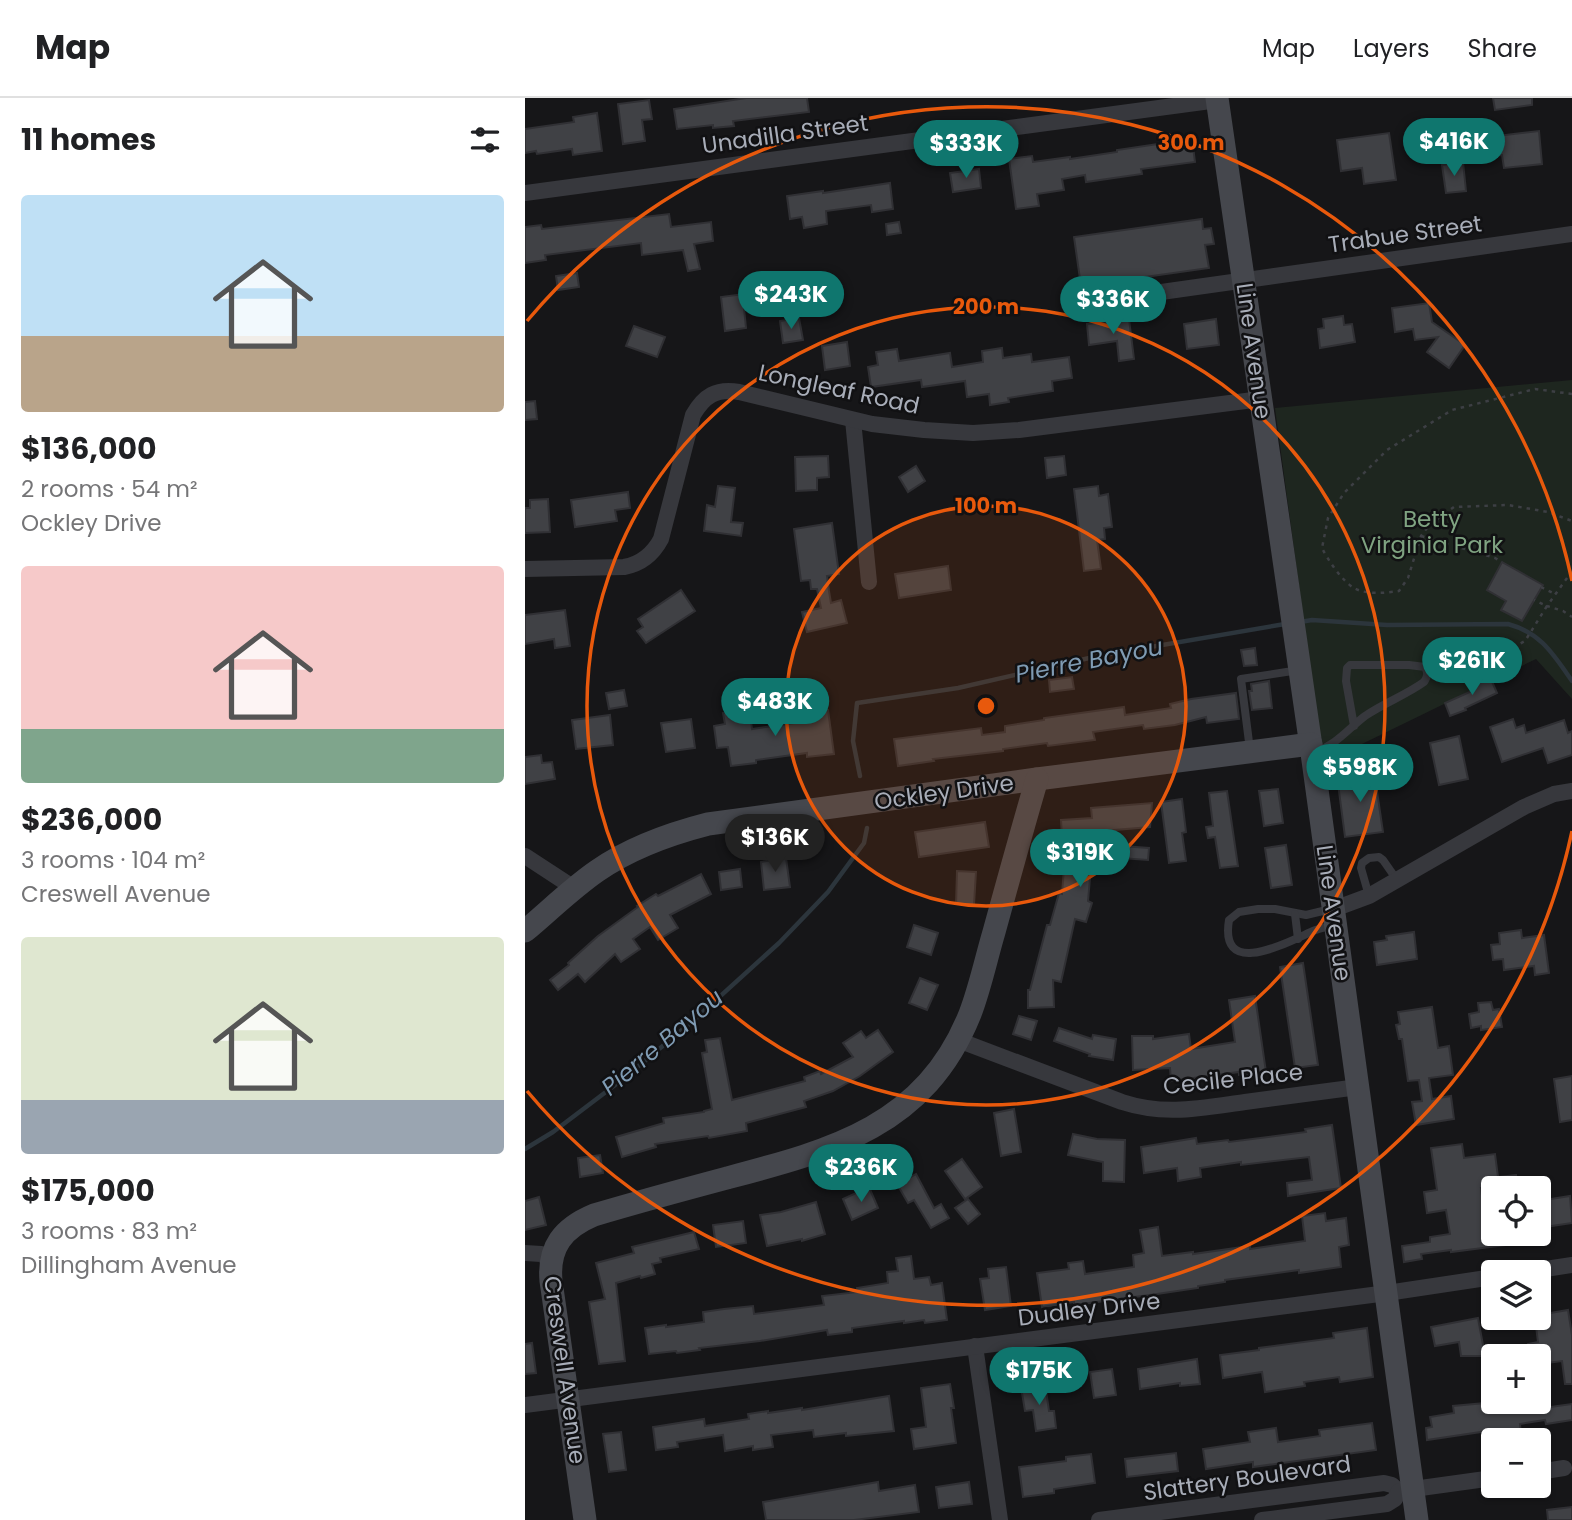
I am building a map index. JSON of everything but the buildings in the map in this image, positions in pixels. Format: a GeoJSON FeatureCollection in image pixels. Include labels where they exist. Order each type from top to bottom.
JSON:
{"type":"FeatureCollection","features":[{"type":"Feature","properties":{"kind":"street","name":"Unadilla Street"},"geometry":{"type":"LineString","coordinates":[[525,193],[1217,99]]}},
{"type":"Feature","properties":{"kind":"street","name":"Line Avenue"},"geometry":{"type":"LineString","coordinates":[[1217,99],[1312,749],[1387,1293],[1406,1491],[1417,1520]]}},
{"type":"Feature","properties":{"kind":"street","name":"Trabue Street"},"geometry":{"type":"LineString","coordinates":[[1087,306],[1133,296],[1572,234]]}},
{"type":"Feature","properties":{"kind":"street","name":"Longleaf Road"},"geometry":{"type":"LineString","coordinates":[[525,569],[631,566],[655,550],[661,539],[693,415],[699,404],[710,395],[722,391],[739,392],[853,420],[911,429],[973,433],[1261,399]]}},
{"type":"Feature","properties":{"kind":"street"},"geometry":{"type":"LineString","coordinates":[[853,420],[869,582]]}},
{"type":"Feature","properties":{"kind":"street","name":"Ockley Drive"},"geometry":{"type":"LineString","coordinates":[[525,931],[574,888],[611,862],[670,835],[708,824],[1037,779],[1250,753],[1312,749]]}},
{"type":"Feature","properties":{"kind":"street","name":"Creswell Avenue"},"geometry":{"type":"LineString","coordinates":[[585,1520],[551,1281],[551,1260],[556,1246],[565,1232],[578,1221],[594,1215],[814,1154],[864,1133],[901,1108],[925,1085],[958,1040],[975,999],[1037,779]]}},
{"type":"Feature","properties":{"kind":"street"},"geometry":{"type":"LineString","coordinates":[[1335,917],[1524,807],[1554,794],[1572,791]]}},
{"type":"Feature","properties":{"kind":"street"},"geometry":{"type":"LineString","coordinates":[[525,856],[574,888]]}},
{"type":"Feature","properties":{"kind":"street","name":"Cecile Place"},"geometry":{"type":"LineString","coordinates":[[958,1040],[1136,1107],[1161,1111],[1358,1087]]}},
{"type":"Feature","properties":{"kind":"street"},"geometry":{"type":"LineString","coordinates":[[525,1253],[541,1254],[551,1260]]}},
{"type":"Feature","properties":{"kind":"street"},"geometry":{"type":"LineString","coordinates":[[1551,1268],[1572,1265]]}},
{"type":"Feature","properties":{"kind":"street","name":"Dudley Drive"},"geometry":{"type":"LineString","coordinates":[[525,1405],[1481,1279]]}},
{"type":"Feature","properties":{"kind":"street"},"geometry":{"type":"LineString","coordinates":[[975,1346],[1000,1520]]}},
{"type":"Feature","properties":{"kind":"street"},"geometry":{"type":"LineString","coordinates":[[1551,1470],[1564,1468]]}},
{"type":"Feature","properties":{"kind":"street","name":"Slattery Boulevard"},"geometry":{"type":"LineString","coordinates":[[1262,1520],[1387,1504],[1406,1491],[1481,1480]]}},
{"type":"Feature","properties":{"kind":"street","name":"Slattery Boulevard"},"geometry":{"type":"LineString","coordinates":[[1099,1520],[1384,1483],[1406,1491]]}},
{"type":"Feature","properties":{"kind":"lane"},"geometry":{"type":"LineString","coordinates":[[1250,753],[1241,679],[1299,662]]}},
{"type":"Feature","properties":{"kind":"lane"},"geometry":{"type":"LineString","coordinates":[[1312,749],[1326,748],[1355,726],[1365,716],[1424,682],[1428,677],[1425,667],[1350,665],[1346,668],[1355,726]]}},
{"type":"Feature","properties":{"kind":"lane"},"geometry":{"type":"LineString","coordinates":[[1369,896],[1361,868],[1362,863],[1369,858],[1379,857],[1383,860],[1397,880]]}},
{"type":"Feature","properties":{"kind":"lane"},"geometry":{"type":"LineString","coordinates":[[1258,909],[1335,917],[1275,949],[1251,953],[1235,950],[1229,943],[1227,933],[1230,920],[1239,912],[1258,909]]}},
{"type":"Feature","properties":{"kind":"lane"},"geometry":{"type":"LineString","coordinates":[[1295,914],[1298,939]]}},
{"type":"Feature","properties":{"kind":"path"},"geometry":{"type":"LineString","coordinates":[[1572,394],[1535,389],[1452,410],[1387,450],[1344,493],[1328,518],[1322,548],[1332,567],[1354,588],[1379,594],[1399,591],[1408,578],[1421,536],[1430,524],[1454,507],[1508,505],[1548,512],[1572,521]]}},
{"type":"Feature","properties":{"kind":"path"},"geometry":{"type":"LineString","coordinates":[[1421,536],[1502,562]]}},
{"type":"Feature","properties":{"kind":"path"},"geometry":{"type":"LineString","coordinates":[[1476,668],[1525,641],[1572,571]]}},
{"type":"Feature","properties":{"kind":"path"},"geometry":{"type":"LineString","coordinates":[[1541,587],[1555,594]]}},
{"type":"Feature","properties":{"kind":"path"},"geometry":{"type":"LineString","coordinates":[[1534,600],[1572,617]]}},
{"type":"Feature","properties":{"kind":"green space","name":"Betty Virginia Park"},"geometry":{"type":"Polygon","coordinates":[[[1572,380],[1572,699],[1536,659],[1323,763],[1275,408],[1572,380]]]}},
{"type":"Feature","properties":{"kind":"waterway"},"geometry":{"type":"LineString","coordinates":[[1300,622],[1312,620],[1387,625],[1508,624],[1538,639],[1572,681]]}},
{"type":"Feature","properties":{"kind":"waterway","name":"Pierre Bayou"},"geometry":{"type":"LineString","coordinates":[[860,776],[853,741],[857,703],[958,688],[1098,656],[1285,624]]}},
{"type":"Feature","properties":{"kind":"waterway","name":"Pierre Bayou"},"geometry":{"type":"LineString","coordinates":[[525,1149],[553,1132],[623,1079],[694,1020],[779,943],[828,892],[864,843],[867,828]]}}]}
